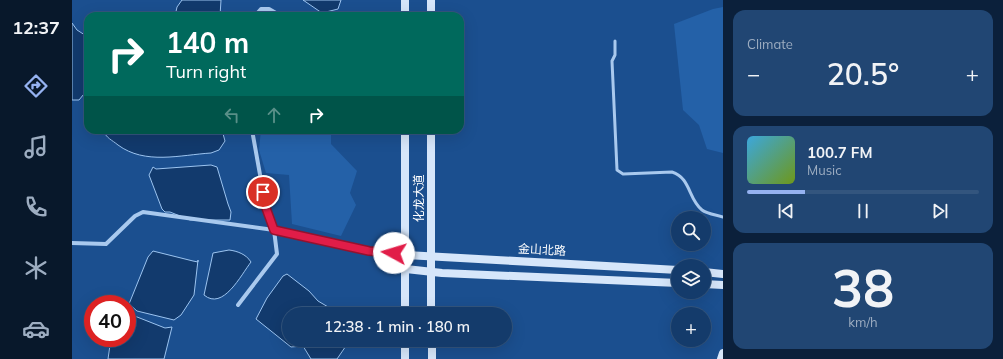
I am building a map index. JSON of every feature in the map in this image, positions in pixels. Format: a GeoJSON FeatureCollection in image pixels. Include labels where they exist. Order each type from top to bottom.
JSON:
{"type":"FeatureCollection","features":[{"type":"Feature","properties":{"kind":"street"},"geometry":{"type":"LineString","coordinates":[[405,0],[405,12]]}},
{"type":"Feature","properties":{"kind":"street"},"geometry":{"type":"LineString","coordinates":[[431,0],[431,12]]}},
{"type":"Feature","properties":{"kind":"street"},"geometry":{"type":"LineString","coordinates":[[258,12],[260,9],[269,9],[274,12]]}},
{"type":"Feature","properties":{"kind":"street"},"geometry":{"type":"LineString","coordinates":[[238,305],[277,254],[274,230],[266,208],[253,134]]}},
{"type":"Feature","properties":{"kind":"street","name":"化龙大道"},"geometry":{"type":"LineString","coordinates":[[405,134],[405,307]]}},
{"type":"Feature","properties":{"kind":"street","name":"化龙大道"},"geometry":{"type":"LineString","coordinates":[[431,134],[431,307]]}},
{"type":"Feature","properties":{"kind":"street"},"geometry":{"type":"LineString","coordinates":[[72,243],[106,244],[135,216],[143,212],[274,230]]}},
{"type":"Feature","properties":{"kind":"street","name":"金山北路"},"geometry":{"type":"LineString","coordinates":[[274,230],[369,251],[671,270]]}},
{"type":"Feature","properties":{"kind":"street"},"geometry":{"type":"LineString","coordinates":[[406,269],[431,272],[671,283]]}},
{"type":"Feature","properties":{"kind":"street"},"geometry":{"type":"LineString","coordinates":[[711,273],[723,274]]}},
{"type":"Feature","properties":{"kind":"street"},"geometry":{"type":"LineString","coordinates":[[711,284],[723,284]]}},
{"type":"Feature","properties":{"kind":"street"},"geometry":{"type":"LineString","coordinates":[[405,347],[405,359]]}},
{"type":"Feature","properties":{"kind":"street"},"geometry":{"type":"LineString","coordinates":[[432,347],[432,359]]}},
{"type":"Feature","properties":{"kind":"street"},"geometry":{"type":"LineString","coordinates":[[721,359],[723,353]]}},
{"type":"Feature","properties":{"kind":"lane"},"geometry":{"type":"LineString","coordinates":[[616,41],[615,55],[612,61],[618,170],[623,174],[672,172],[679,174],[687,183],[696,203],[703,211],[723,217]]}},
{"type":"Feature","properties":{"kind":"shaded area"},"geometry":{"type":"Polygon","coordinates":[[[182,0],[221,0],[220,12],[176,12],[177,7],[182,0]]]}},
{"type":"Feature","properties":{"kind":"shaded area"},"geometry":{"type":"Polygon","coordinates":[[[303,0],[341,0],[338,9],[321,12],[303,0]]]}},
{"type":"Feature","properties":{"kind":"shaded area"},"geometry":{"type":"Polygon","coordinates":[[[723,7],[723,153],[707,149],[699,125],[683,110],[674,24],[713,9],[723,7]]]}},
{"type":"Feature","properties":{"kind":"shaded area"},"geometry":{"type":"Polygon","coordinates":[[[72,23],[77,30],[84,34],[84,94],[79,100],[72,100],[72,23]]]}},
{"type":"Feature","properties":{"kind":"shaded area"},"geometry":{"type":"Polygon","coordinates":[[[223,134],[225,141],[219,150],[211,153],[175,157],[151,157],[128,151],[109,139],[106,135],[223,134]]]}},
{"type":"Feature","properties":{"kind":"shaded area"},"geometry":{"type":"Polygon","coordinates":[[[261,134],[331,134],[331,144],[357,171],[350,193],[356,205],[341,236],[292,224],[289,175],[266,173],[259,150],[261,134]]]}},
{"type":"Feature","properties":{"kind":"shaded area"},"geometry":{"type":"Polygon","coordinates":[[[211,165],[217,167],[231,212],[230,220],[190,220],[170,212],[165,212],[162,209],[149,175],[153,167],[156,169],[211,165]]]}},
{"type":"Feature","properties":{"kind":"shaded area"},"geometry":{"type":"Polygon","coordinates":[[[229,250],[241,253],[251,262],[237,282],[225,295],[211,299],[204,295],[213,253],[229,250]]]}},
{"type":"Feature","properties":{"kind":"shaded area"},"geometry":{"type":"Polygon","coordinates":[[[153,251],[198,262],[194,295],[181,315],[174,320],[136,310],[136,295],[133,295],[148,257],[153,251]]]}},
{"type":"Feature","properties":{"kind":"shaded area"},"geometry":{"type":"Polygon","coordinates":[[[287,274],[309,291],[318,301],[328,307],[282,307],[282,340],[256,319],[267,298],[283,276],[287,274]]]}},
{"type":"Feature","properties":{"kind":"shaded area"},"geometry":{"type":"Polygon","coordinates":[[[136,317],[165,328],[172,327],[164,359],[108,359],[110,347],[136,347],[136,317]]]}},
{"type":"Feature","properties":{"kind":"shaded area"},"geometry":{"type":"Polygon","coordinates":[[[304,347],[345,347],[337,359],[311,359],[304,347]]]}},
{"type":"Feature","properties":{"kind":"route"},"geometry":{"type":"LineString","coordinates":[[263,192],[266,208],[274,230],[369,251],[394,253]]}}]}
